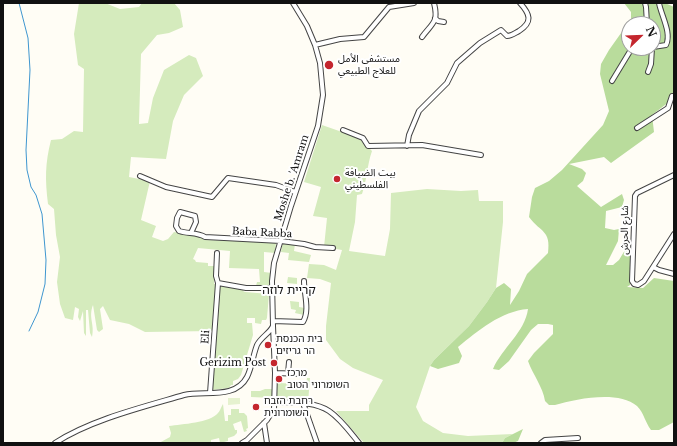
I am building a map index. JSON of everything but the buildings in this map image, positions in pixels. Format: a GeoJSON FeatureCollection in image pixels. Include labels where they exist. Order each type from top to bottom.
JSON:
{"type":"FeatureCollection","features":[{"type":"Feature","properties":{"kind":"street","name":"Moshe b. 'Amram"},"geometry":{"type":"LineString","coordinates":[[275,402],[272,288],[273,267],[295,192],[318,126],[323,97],[320,63],[315,45],[307,26],[293,3]]}},
{"type":"Feature","properties":{"kind":"street"},"geometry":{"type":"LineString","coordinates":[[315,45],[340,39],[364,37],[389,7],[414,3]]}},
{"type":"Feature","properties":{"kind":"street"},"geometry":{"type":"LineString","coordinates":[[422,37],[432,25],[435,18],[434,3]]}},
{"type":"Feature","properties":{"kind":"street"},"geometry":{"type":"LineString","coordinates":[[407,146],[409,135],[419,111],[447,83],[453,68],[457,63],[480,43],[501,30],[507,36],[511,36],[526,26],[529,21],[529,16],[520,3]]}},
{"type":"Feature","properties":{"kind":"street"},"geometry":{"type":"LineString","coordinates":[[645,3],[647,16]]}},
{"type":"Feature","properties":{"kind":"street"},"geometry":{"type":"LineString","coordinates":[[659,3],[667,29],[668,40],[666,45],[661,46]]}},
{"type":"Feature","properties":{"kind":"street"},"geometry":{"type":"LineString","coordinates":[[435,18],[438,21],[444,22]]}},
{"type":"Feature","properties":{"kind":"street"},"geometry":{"type":"LineString","coordinates":[[612,81],[627,56]]}},
{"type":"Feature","properties":{"kind":"street"},"geometry":{"type":"LineString","coordinates":[[648,72],[652,56]]}},
{"type":"Feature","properties":{"kind":"street"},"geometry":{"type":"LineString","coordinates":[[637,128],[668,108],[672,96],[674,96]]}},
{"type":"Feature","properties":{"kind":"street"},"geometry":{"type":"LineString","coordinates":[[343,130],[362,138],[368,146],[422,145],[481,156]]}},
{"type":"Feature","properties":{"kind":"street","name":"شارع الحرش"},"geometry":{"type":"LineString","coordinates":[[653,267],[642,282],[634,284],[632,281],[635,196],[637,193],[674,175]]}},
{"type":"Feature","properties":{"kind":"street"},"geometry":{"type":"LineString","coordinates":[[140,176],[166,186],[212,196],[228,178],[276,184],[295,192]]}},
{"type":"Feature","properties":{"kind":"street","name":"Baba Rabba"},"geometry":{"type":"LineString","coordinates":[[191,233],[196,222],[195,216],[180,212],[177,218],[176,228],[179,231],[191,233],[200,234],[206,237],[281,241],[316,247],[333,248]]}},
{"type":"Feature","properties":{"kind":"street"},"geometry":{"type":"LineString","coordinates":[[674,234],[653,267],[658,270],[674,274]]}},
{"type":"Feature","properties":{"kind":"street","name":"Eli"},"geometry":{"type":"LineString","coordinates":[[210,393],[218,283],[216,276],[217,254]]}},
{"type":"Feature","properties":{"kind":"street"},"geometry":{"type":"LineString","coordinates":[[55,443],[78,430],[186,394],[230,391],[242,384],[248,373],[259,342],[273,324],[303,322],[305,316],[306,298],[304,281]]}},
{"type":"Feature","properties":{"kind":"street"},"geometry":{"type":"LineString","coordinates":[[218,283],[246,288],[272,288]]}},
{"type":"Feature","properties":{"kind":"street"},"geometry":{"type":"LineString","coordinates":[[288,373],[289,362]]}},
{"type":"Feature","properties":{"kind":"street"},"geometry":{"type":"LineString","coordinates":[[275,373],[304,374]]}},
{"type":"Feature","properties":{"kind":"street"},"geometry":{"type":"LineString","coordinates":[[242,443],[264,423],[273,412],[275,402],[303,403],[317,406],[329,411],[345,426],[359,443]]}},
{"type":"Feature","properties":{"kind":"street"},"geometry":{"type":"LineString","coordinates":[[303,403],[317,443]]}},
{"type":"Feature","properties":{"kind":"street"},"geometry":{"type":"LineString","coordinates":[[264,423],[267,443]]}},
{"type":"Feature","properties":{"kind":"street"},"geometry":{"type":"LineString","coordinates":[[541,443],[545,440],[578,438]]}},
{"type":"Feature","properties":{"kind":"green space"},"geometry":{"type":"Polygon","coordinates":[[[79,3],[105,3],[120,9],[139,7],[142,3],[174,3],[180,10],[183,27],[169,33],[157,35],[141,54],[139,124],[148,123],[153,98],[164,70],[189,55],[196,58],[203,76],[184,95],[173,121],[166,159],[131,157],[129,177],[150,181],[141,220],[156,226],[152,237],[163,241],[168,239],[174,232],[200,236],[204,240],[276,243],[275,253],[264,252],[264,272],[272,273],[271,287],[256,286],[257,282],[260,282],[259,269],[229,268],[230,251],[198,248],[193,259],[196,262],[208,263],[208,266],[214,266],[214,284],[216,284],[214,329],[212,331],[145,332],[129,324],[110,320],[103,306],[100,309],[103,329],[99,332],[97,330],[93,305],[91,314],[93,328],[92,337],[90,333],[88,310],[86,310],[86,336],[84,333],[83,311],[80,321],[78,317],[79,309],[75,307],[73,320],[65,318],[60,304],[57,282],[60,257],[56,235],[54,209],[48,204],[46,172],[51,140],[62,139],[74,131],[83,132],[84,69],[78,65],[74,34],[79,3]]]}},
{"type":"Feature","properties":{"kind":"green space"},"geometry":{"type":"Polygon","coordinates":[[[624,3],[665,3],[674,7],[674,98],[652,115],[654,132],[611,163],[604,157],[569,164],[582,169],[586,173],[583,181],[577,186],[601,207],[622,194],[624,200],[622,207],[606,211],[605,228],[614,230],[619,229],[618,241],[606,265],[613,265],[619,260],[628,245],[630,251],[630,285],[627,287],[643,288],[654,278],[674,281],[674,422],[659,430],[651,430],[637,406],[629,401],[619,398],[585,398],[549,405],[545,401],[528,361],[553,334],[553,325],[538,324],[531,330],[509,361],[499,370],[493,369],[497,361],[523,325],[528,309],[499,318],[458,347],[462,356],[459,363],[438,369],[430,366],[434,360],[469,326],[496,288],[504,283],[511,289],[510,305],[527,274],[548,253],[548,240],[544,232],[529,217],[532,197],[535,188],[549,181],[562,170],[603,125],[609,111],[600,74],[601,64],[609,50],[621,33],[621,56],[661,56],[661,16],[631,16],[631,12],[624,3]]]}},
{"type":"Feature","properties":{"kind":"green space"},"geometry":{"type":"Polygon","coordinates":[[[322,125],[362,139],[372,151],[362,194],[357,195],[355,222],[349,251],[385,256],[390,229],[391,193],[427,189],[461,191],[478,190],[479,201],[503,201],[503,222],[496,288],[469,326],[434,360],[430,366],[416,407],[423,421],[443,433],[468,436],[513,434],[505,438],[502,443],[364,443],[336,411],[369,411],[369,405],[383,380],[353,368],[340,359],[326,340],[326,326],[331,283],[320,279],[307,278],[309,264],[324,265],[336,270],[342,250],[324,247],[327,218],[313,216],[321,187],[304,182],[322,125]]]}},
{"type":"Feature","properties":{"kind":"green space"},"geometry":{"type":"Polygon","coordinates":[[[284,243],[295,244],[294,251],[311,255],[309,262],[288,260],[289,253],[281,252],[284,243]]]}},
{"type":"Feature","properties":{"kind":"green space"},"geometry":{"type":"Polygon","coordinates":[[[288,277],[297,278],[297,284],[287,283],[288,277]]]}},
{"type":"Feature","properties":{"kind":"green space"},"geometry":{"type":"Polygon","coordinates":[[[219,286],[244,289],[243,291],[245,292],[269,294],[266,320],[262,320],[261,324],[255,323],[255,318],[247,318],[247,323],[252,323],[253,335],[241,375],[238,379],[233,381],[233,385],[229,388],[212,390],[219,286]]]}},
{"type":"Feature","properties":{"kind":"green space"},"geometry":{"type":"Polygon","coordinates":[[[290,301],[299,302],[299,307],[305,308],[304,315],[295,313],[296,310],[291,309],[290,301]]]}},
{"type":"Feature","properties":{"kind":"green space"},"geometry":{"type":"Polygon","coordinates":[[[307,378],[310,378],[308,403],[277,400],[277,383],[306,384],[307,378]]]}},
{"type":"Feature","properties":{"kind":"green space"},"geometry":{"type":"Polygon","coordinates":[[[265,389],[273,389],[273,398],[251,397],[251,391],[260,391],[265,389]]]}},
{"type":"Feature","properties":{"kind":"green space"},"geometry":{"type":"Polygon","coordinates":[[[228,398],[240,398],[240,404],[228,405],[228,398]]]}},
{"type":"Feature","properties":{"kind":"green space"},"geometry":{"type":"Polygon","coordinates":[[[223,404],[225,421],[228,421],[228,415],[231,415],[231,409],[239,409],[239,413],[244,413],[247,416],[247,431],[244,432],[241,421],[233,424],[235,430],[237,430],[237,433],[228,438],[228,441],[220,443],[219,438],[211,440],[211,443],[159,443],[170,437],[171,433],[169,426],[209,419],[218,413],[223,404]]]}},
{"type":"Feature","properties":{"kind":"green space"},"geometry":{"type":"Polygon","coordinates":[[[523,429],[518,441],[513,443],[502,443],[505,438],[523,429]]]}},
{"type":"Feature","properties":{"kind":"waterway"},"geometry":{"type":"LineString","coordinates":[[19,3],[28,38],[30,70],[26,150],[27,170],[31,187],[36,195],[42,214],[46,260],[45,284],[38,312],[29,331]]}},
{"type":"Feature","properties":{"kind":"place","name":"مستشفى الأمل للعلاج الطبيعي"},"geometry":{"type":"Point","coordinates":[329,65]}},
{"type":"Feature","properties":{"kind":"place","name":"بيت الضيافة الفلسطيني"},"geometry":{"type":"Point","coordinates":[337,179]}},
{"type":"Feature","properties":{"kind":"place","name":"בית הכנסת הר גריזים"},"geometry":{"type":"Point","coordinates":[268,345]}},
{"type":"Feature","properties":{"kind":"place","name":"Gerizim Post"},"geometry":{"type":"Point","coordinates":[274,363]}},
{"type":"Feature","properties":{"kind":"place","name":"מרכז השומרוני הטוב"},"geometry":{"type":"Point","coordinates":[279,379]}},
{"type":"Feature","properties":{"kind":"place","name":"רחבת הזבח השומרונית"},"geometry":{"type":"Point","coordinates":[256,407]}},
{"type":"Feature","properties":{"kind":"district","name":"קריית לוזה"},"geometry":{"type":"Point","coordinates":[289,291]}}]}
